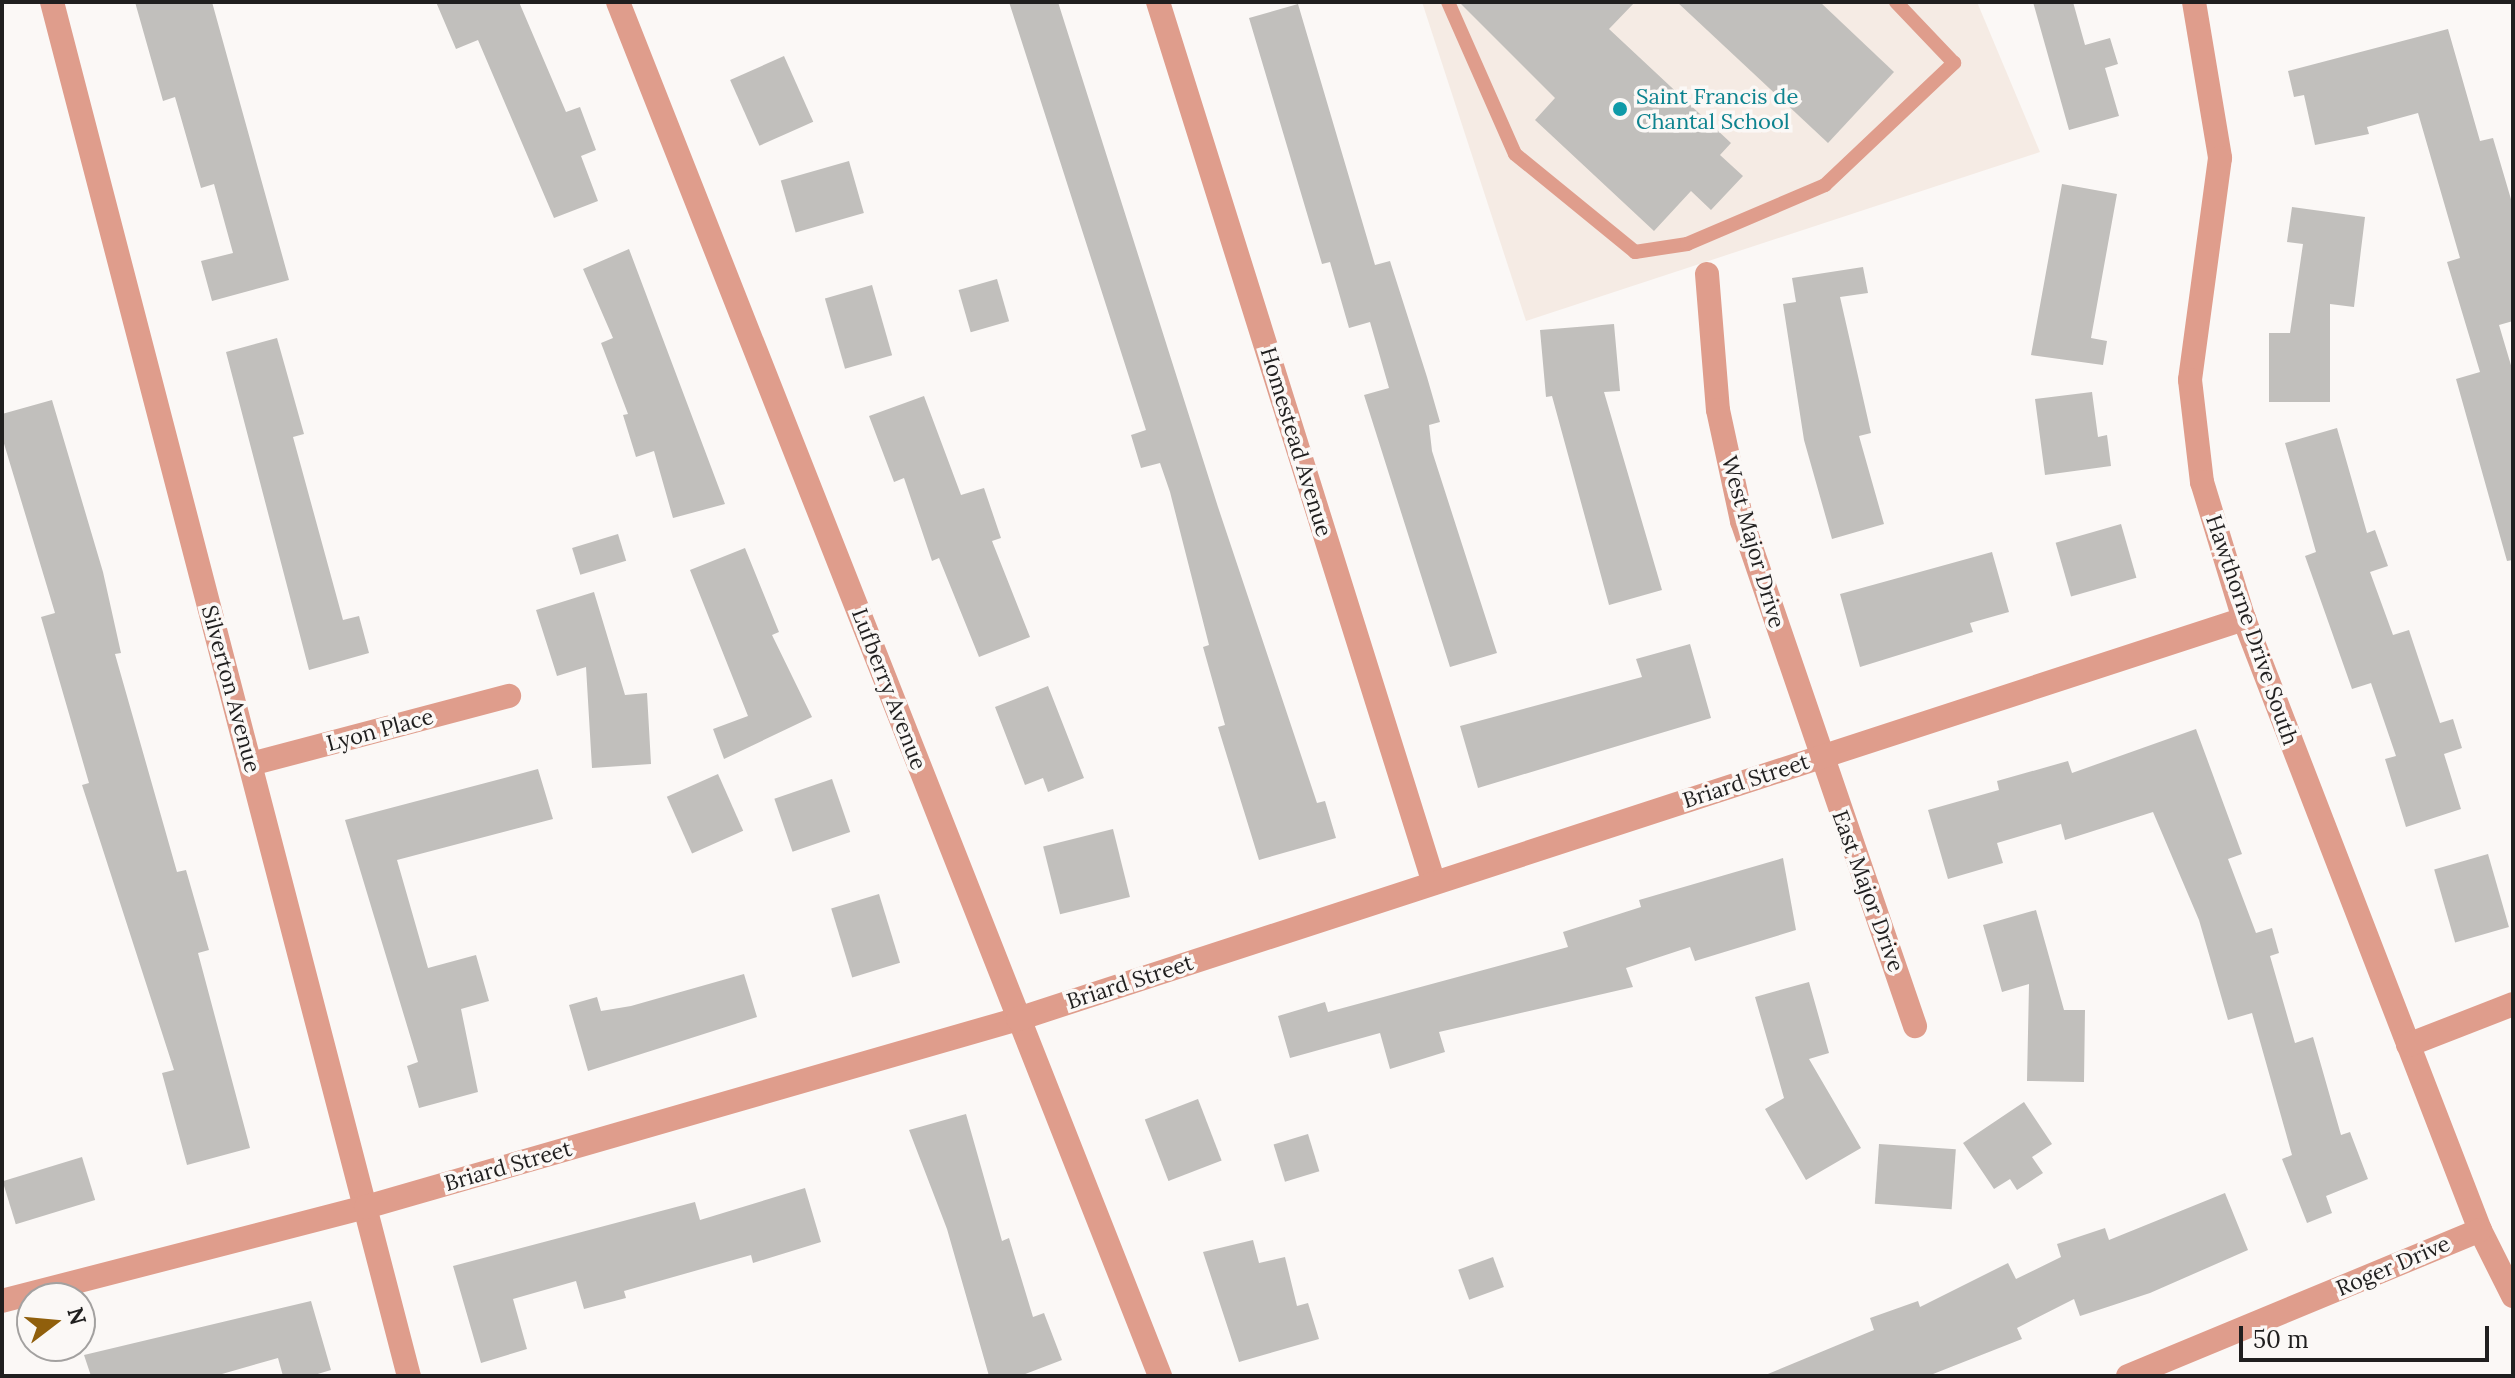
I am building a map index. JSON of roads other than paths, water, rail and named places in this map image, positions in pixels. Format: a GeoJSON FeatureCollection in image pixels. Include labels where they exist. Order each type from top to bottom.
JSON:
{"type":"FeatureCollection","features":[{"type":"Feature","properties":{"kind":"street","name":"Silverton Avenue"},"geometry":{"type":"LineString","coordinates":[[52,2],[409,1376]]}},
{"type":"Feature","properties":{"kind":"street","name":"Lufberry Avenue"},"geometry":{"type":"LineString","coordinates":[[618,2],[1160,1376]]}},
{"type":"Feature","properties":{"kind":"street","name":"Homestead Avenue"},"geometry":{"type":"LineString","coordinates":[[1158,2],[1434,883]]}},
{"type":"Feature","properties":{"kind":"street","name":"Hawthorne Drive South"},"geometry":{"type":"LineString","coordinates":[[2199,3],[2220,158],[2190,380],[2192,432],[2244,619],[2480,1230],[2513,1296]]}},
{"type":"Feature","properties":{"kind":"street","name":"West Major Drive"},"geometry":{"type":"LineString","coordinates":[[1707,274],[1728,468],[1820,757]]}},
{"type":"Feature","properties":{"kind":"street","name":"Briard Street"},"geometry":{"type":"LineString","coordinates":[[2,1301],[366,1207],[1018,1019],[2244,619]]}},
{"type":"Feature","properties":{"kind":"street","name":"Lyon Place"},"geometry":{"type":"LineString","coordinates":[[251,764],[509,696]]}},
{"type":"Feature","properties":{"kind":"street","name":"East Major Drive"},"geometry":{"type":"LineString","coordinates":[[1820,757],[1915,1026]]}},
{"type":"Feature","properties":{"kind":"street"},"geometry":{"type":"LineString","coordinates":[[2408,1045],[2513,1004]]}},
{"type":"Feature","properties":{"kind":"street","name":"Roger Drive"},"geometry":{"type":"LineString","coordinates":[[2128,1376],[2480,1230]]}},
{"type":"Feature","properties":{"kind":"lane"},"geometry":{"type":"LineString","coordinates":[[1448,2],[1515,154],[1635,252],[1687,244],[1825,185],[1954,63],[1896,2]]}},
{"type":"Feature","properties":{"kind":"place","name":"Saint Francis de Chantal School"},"geometry":{"type":"Point","coordinates":[1620,109]}}]}
